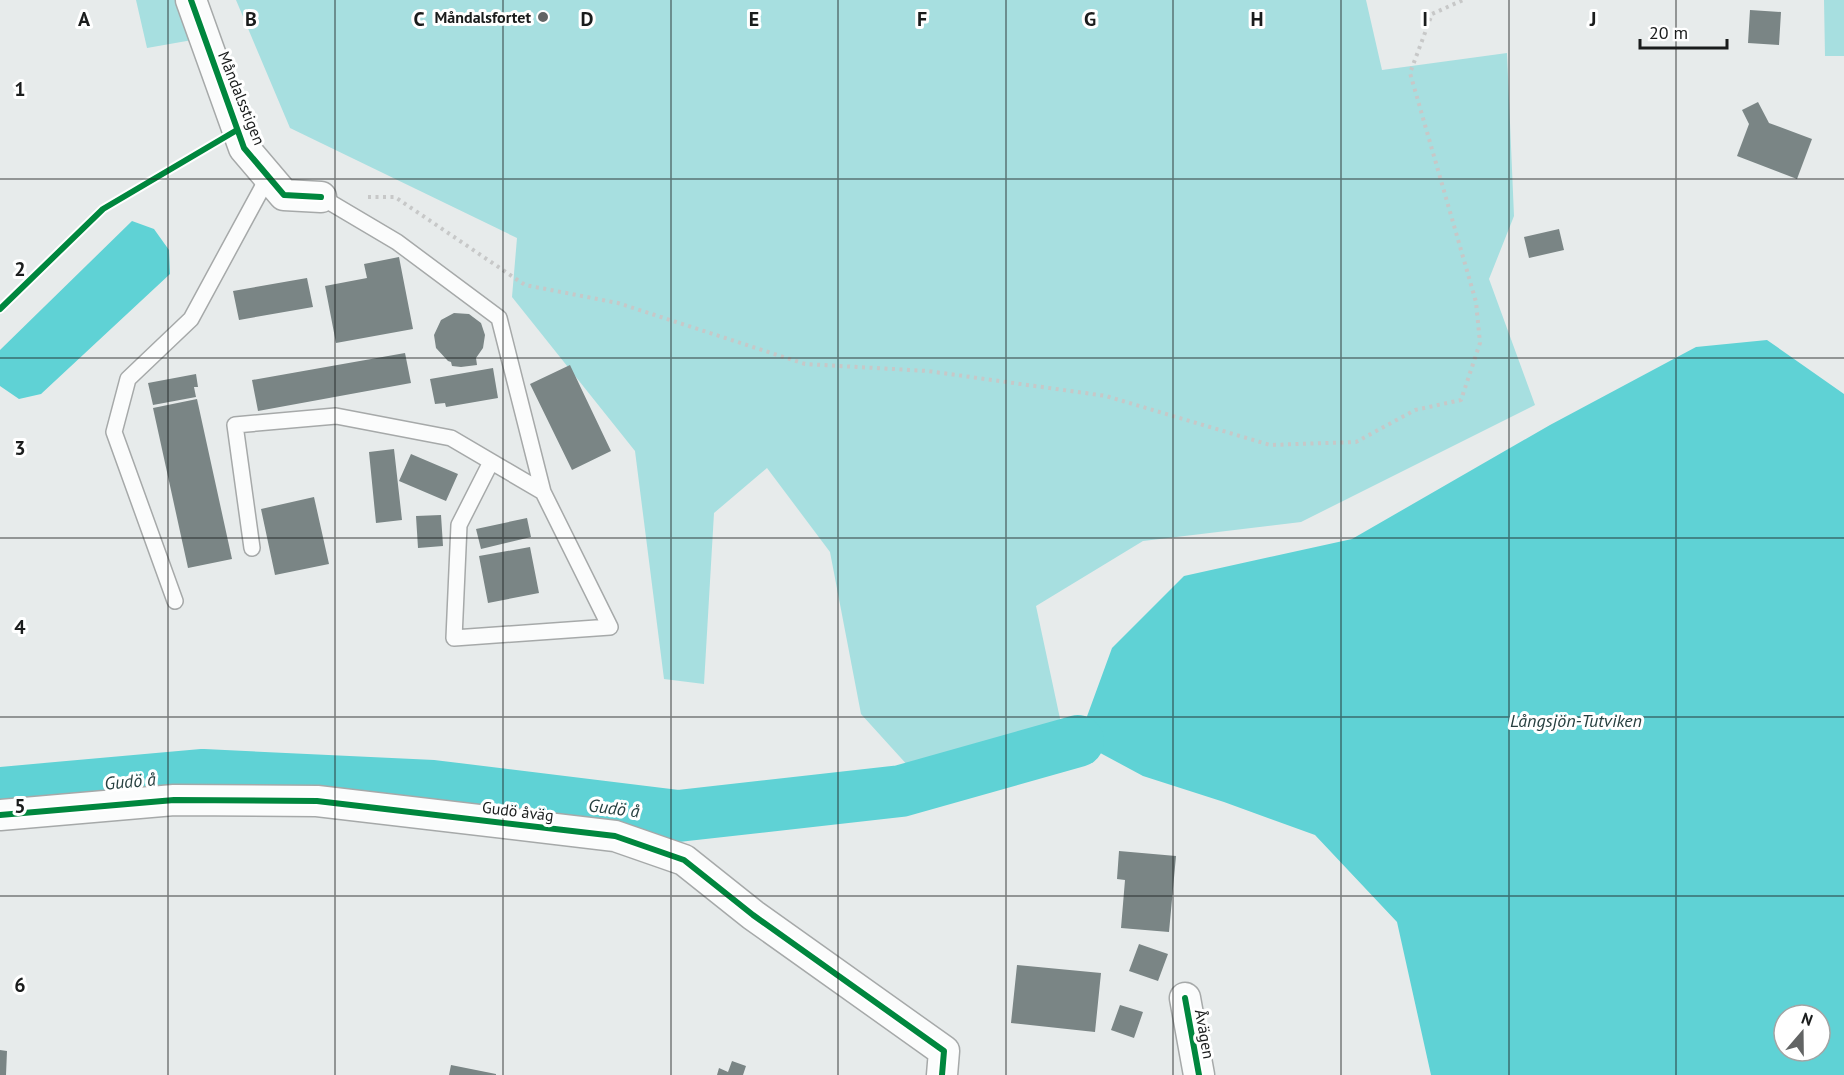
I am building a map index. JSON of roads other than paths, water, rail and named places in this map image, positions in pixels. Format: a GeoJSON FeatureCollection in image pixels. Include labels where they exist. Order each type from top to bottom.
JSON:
{"type":"FeatureCollection","features":[{"type":"Feature","properties":{"kind":"street","name":"Måndalsstigen"},"geometry":{"type":"LineString","coordinates":[[191,0],[244,148],[284,195],[321,197]]}},
{"type":"Feature","properties":{"kind":"street","name":"Gudö åväg"},"geometry":{"type":"LineString","coordinates":[[0,815],[174,800],[317,801],[615,836],[684,861],[753,915],[944,1051],[942,1075]]}},
{"type":"Feature","properties":{"kind":"street","name":"Åvägen"},"geometry":{"type":"LineString","coordinates":[[1185,998],[1199,1075]]}},
{"type":"Feature","properties":{"kind":"lane"},"geometry":{"type":"LineString","coordinates":[[175,601],[114,432],[128,379],[191,318],[268,177]]}},
{"type":"Feature","properties":{"kind":"lane"},"geometry":{"type":"LineString","coordinates":[[321,197],[397,242],[499,318],[543,492],[610,627],[454,638],[459,525],[491,462]]}},
{"type":"Feature","properties":{"kind":"lane"},"geometry":{"type":"LineString","coordinates":[[252,548],[235,425],[336,416],[451,438],[543,492]]}},
{"type":"Feature","properties":{"kind":"water"},"geometry":{"type":"Polygon","coordinates":[[[132,221],[154,229],[169,250],[170,274],[41,394],[19,399],[0,386],[0,350],[132,221]]]}},
{"type":"Feature","properties":{"kind":"water","name":"Långsjön-Tutviken"},"geometry":{"type":"Polygon","coordinates":[[[1767,340],[1844,394],[1844,1075],[1431,1075],[1397,922],[1315,835],[1143,776],[1078,741],[1112,648],[1184,576],[1352,539],[1550,425],[1696,347],[1767,340]]]}},
{"type":"Feature","properties":{"kind":"waterway","name":"Gudö å"},"geometry":{"type":"LineString","coordinates":[[0,793],[203,775],[433,786],[678,816],[901,791],[1078,741]]}},
{"type":"Feature","properties":{"kind":"place","name":"Måndalsfortet"},"geometry":{"type":"Point","coordinates":[543,17]}}]}
